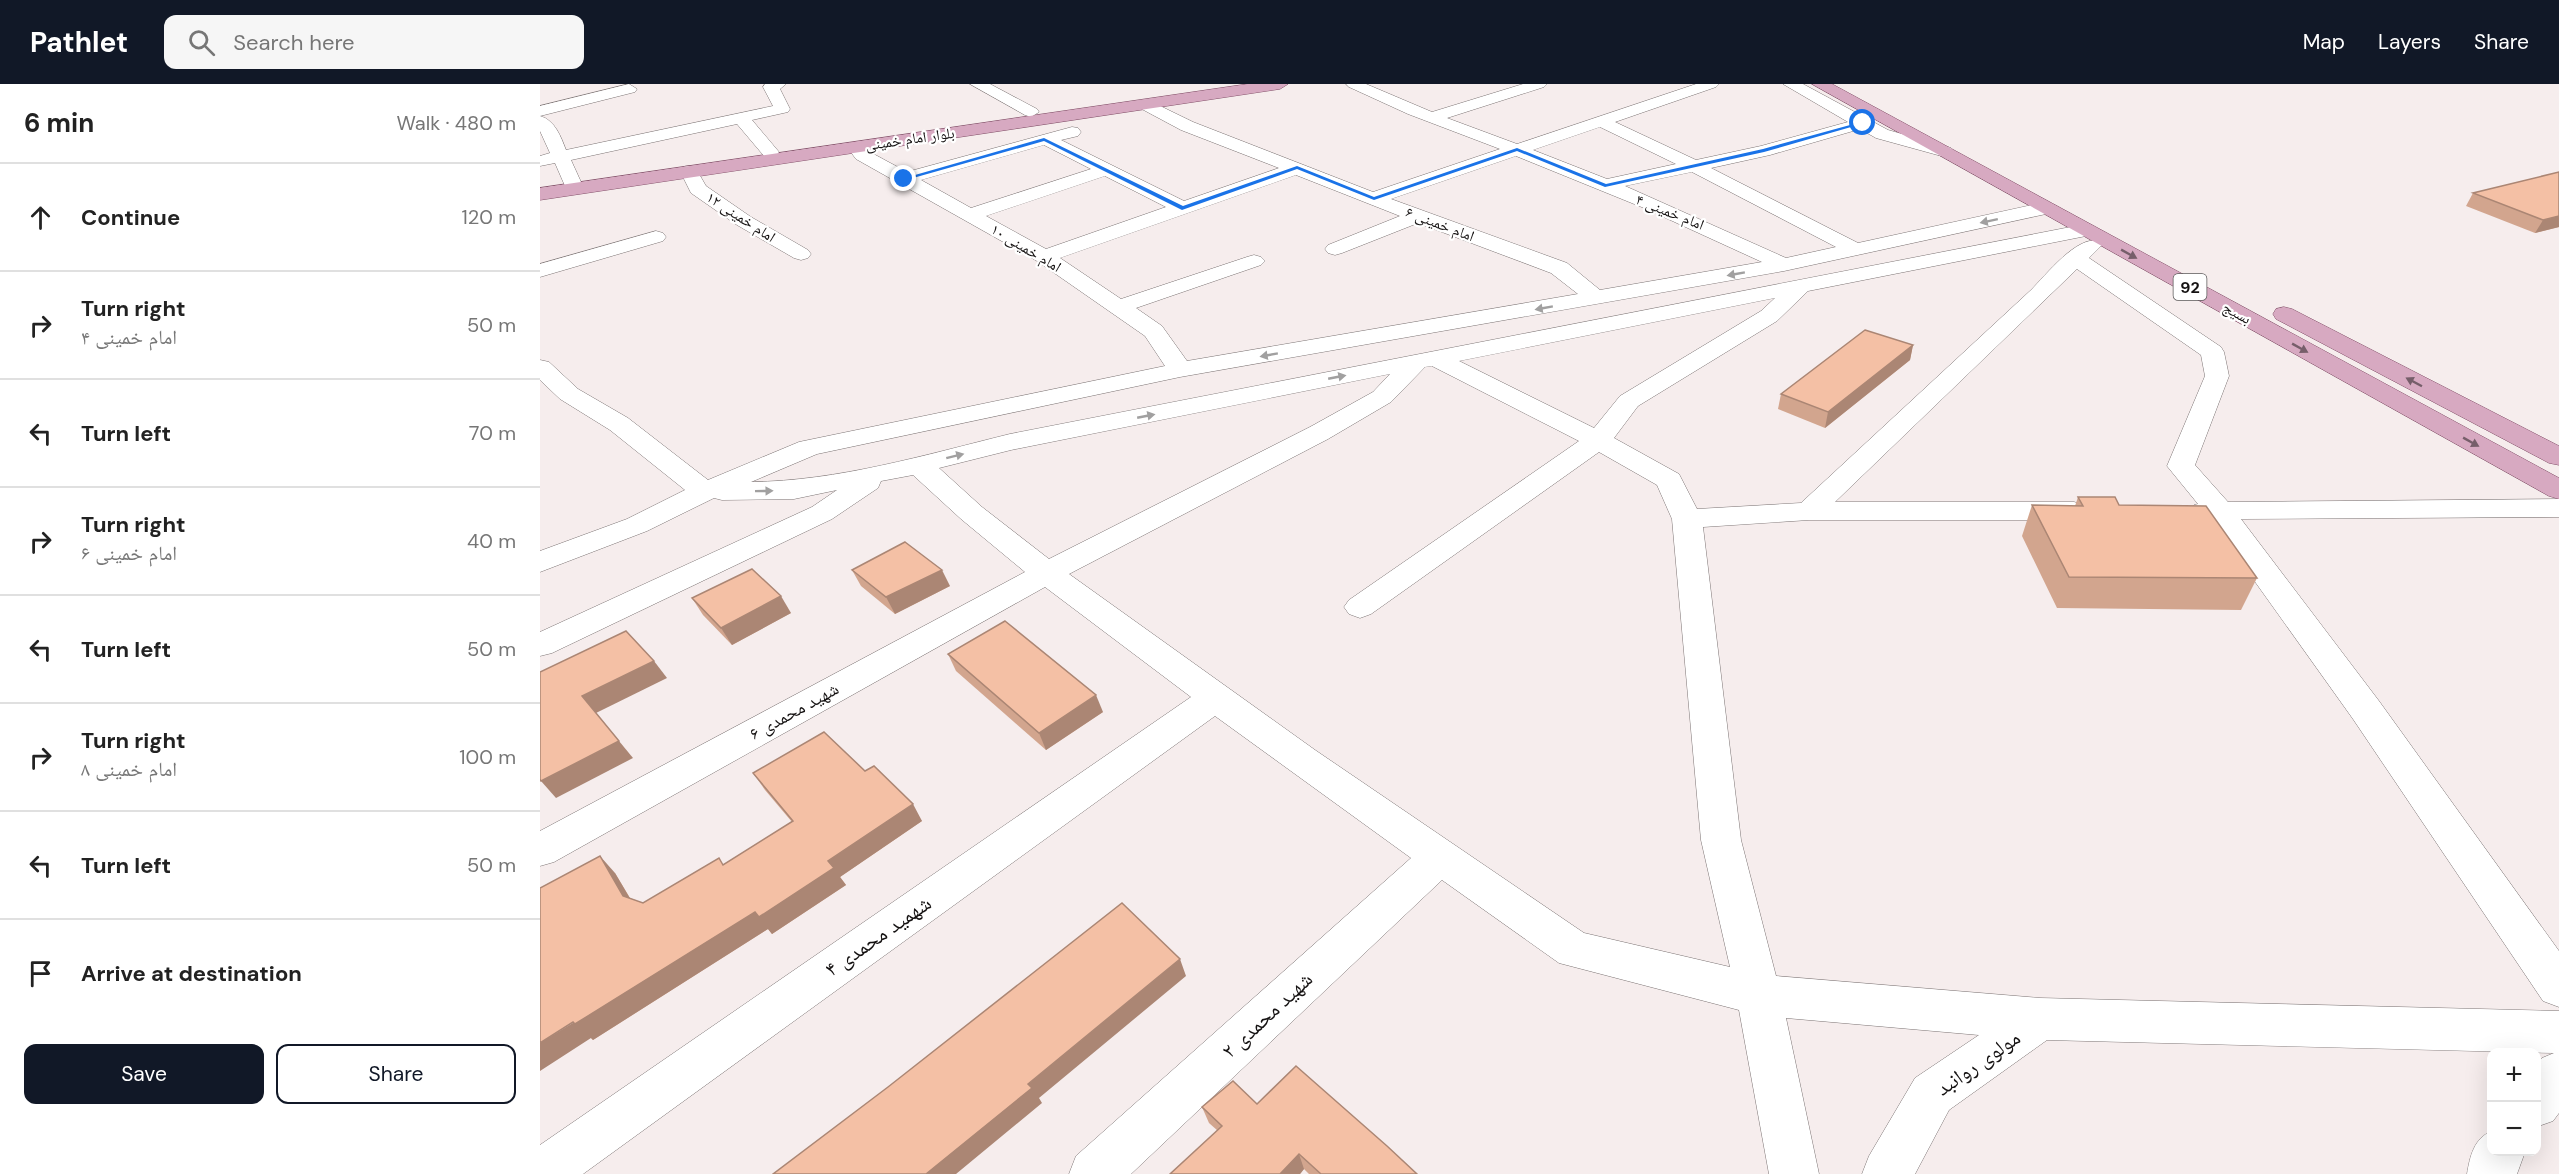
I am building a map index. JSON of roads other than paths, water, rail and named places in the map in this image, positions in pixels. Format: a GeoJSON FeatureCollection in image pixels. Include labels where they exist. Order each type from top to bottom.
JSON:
{"type":"FeatureCollection","features":[{"type":"Feature","properties":{"kind":"main road","name":"بلوار امام خمینی"},"geometry":{"type":"LineString","coordinates":[[540,194],[856,147],[879,139],[1031,112],[1211,84]]}},
{"type":"Feature","properties":{"kind":"main road","name":"بلوار امام خمینی"},"geometry":{"type":"LineString","coordinates":[[540,187],[770,152],[1144,104],[1280,84]]}},
{"type":"Feature","properties":{"kind":"main road","name":"بسیج"},"geometry":{"type":"LineString","coordinates":[[1820,84],[2559,490]]}},
{"type":"Feature","properties":{"kind":"main road","name":"بسیج"},"geometry":{"type":"LineString","coordinates":[[1850,84],[2222,281]]}},
{"type":"Feature","properties":{"kind":"main road","name":"بسیج"},"geometry":{"type":"LineString","coordinates":[[2264,304],[2559,457]]}},
{"type":"Feature","properties":{"kind":"street"},"geometry":{"type":"LineString","coordinates":[[540,161],[782,109],[771,87],[778,84]]}},
{"type":"Feature","properties":{"kind":"street"},"geometry":{"type":"LineString","coordinates":[[980,84],[1031,112]]}},
{"type":"Feature","properties":{"kind":"street","name":"امام خمینی ۴"},"geometry":{"type":"LineString","coordinates":[[1354,84],[1706,227],[1784,265]]}},
{"type":"Feature","properties":{"kind":"street"},"geometry":{"type":"LineString","coordinates":[[1433,117],[1539,84]]}},
{"type":"Feature","properties":{"kind":"street"},"geometry":{"type":"LineString","coordinates":[[1791,84],[1882,134],[1945,153]]}},
{"type":"Feature","properties":{"kind":"street"},"geometry":{"type":"LineString","coordinates":[[1374,198],[1705,85]]}},
{"type":"Feature","properties":{"kind":"street"},"geometry":{"type":"LineString","coordinates":[[540,111],[629,89]]}},
{"type":"Feature","properties":{"kind":"street"},"geometry":{"type":"LineString","coordinates":[[559,90],[571,102]]}},
{"type":"Feature","properties":{"kind":"street","name":"امام خمینی ۶"},"geometry":{"type":"LineString","coordinates":[[1144,104],[1187,126],[1559,268],[1597,299]]}},
{"type":"Feature","properties":{"kind":"street"},"geometry":{"type":"LineString","coordinates":[[740,117],[770,152]]}},
{"type":"Feature","properties":{"kind":"street"},"geometry":{"type":"LineString","coordinates":[[540,121],[549,131],[572,182]]}},
{"type":"Feature","properties":{"kind":"street"},"geometry":{"type":"LineString","coordinates":[[1600,121],[1694,166],[1857,250]]}},
{"type":"Feature","properties":{"kind":"street"},"geometry":{"type":"LineString","coordinates":[[1605,186],[1764,151],[1863,123]]}},
{"type":"Feature","properties":{"kind":"street"},"geometry":{"type":"LineString","coordinates":[[904,179],[1072,132]]}},
{"type":"Feature","properties":{"kind":"street"},"geometry":{"type":"LineString","coordinates":[[1044,139],[1182,208]]}},
{"type":"Feature","properties":{"kind":"street","name":"امام خمینی ۱۰"},"geometry":{"type":"LineString","coordinates":[[856,147],[862,155],[1044,257],[1154,331],[1180,370]]}},
{"type":"Feature","properties":{"kind":"street"},"geometry":{"type":"LineString","coordinates":[[1044,257],[1297,168]]}},
{"type":"Feature","properties":{"kind":"street"},"geometry":{"type":"LineString","coordinates":[[970,215],[1106,170]]}},
{"type":"Feature","properties":{"kind":"street","name":"امام خمینی ۱۲"},"geometry":{"type":"LineString","coordinates":[[689,171],[699,189],[744,221],[801,254]]}},
{"type":"Feature","properties":{"kind":"street"},"geometry":{"type":"LineString","coordinates":[[540,562],[637,525],[705,491],[809,448],[1180,370],[1784,265],[2046,208]]}},
{"type":"Feature","properties":{"kind":"street"},"geometry":{"type":"LineString","coordinates":[[1335,249],[1418,216]]}},
{"type":"Feature","properties":{"kind":"street"},"geometry":{"type":"LineString","coordinates":[[1809,511],[2039,296],[2086,248],[2095,235]]}},
{"type":"Feature","properties":{"kind":"street"},"geometry":{"type":"LineString","coordinates":[[540,367],[569,394],[619,424],[705,491],[794,490],[919,465],[1010,442],[1802,285],[2095,235]]}},
{"type":"Feature","properties":{"kind":"street"},"geometry":{"type":"LineString","coordinates":[[540,271],[656,237]]}},
{"type":"Feature","properties":{"kind":"street"},"geometry":{"type":"LineString","coordinates":[[2075,258],[2212,352],[2217,376],[2181,466],[2220,511],[2366,710],[2559,987]]}},
{"type":"Feature","properties":{"kind":"street"},"geometry":{"type":"LineString","coordinates":[[1118,307],[1254,261]]}},
{"type":"Feature","properties":{"kind":"street"},"geometry":{"type":"LineString","coordinates":[[1360,607],[1598,440],[1629,401],[1769,316],[1802,285]]}},
{"type":"Feature","properties":{"kind":"street"},"geometry":{"type":"LineString","coordinates":[[1426,359],[1598,440],[1669,480],[1687,519],[1721,840],[1759,995],[1794,1174]]}},
{"type":"Feature","properties":{"kind":"street","name":"شهید محمدی ۶"},"geometry":{"type":"LineString","coordinates":[[540,850],[1047,573],[1319,434],[1382,397],[1426,359]]}},
{"type":"Feature","properties":{"kind":"street"},"geometry":{"type":"LineString","coordinates":[[540,399],[569,394]]}},
{"type":"Feature","properties":{"kind":"street"},"geometry":{"type":"LineString","coordinates":[[919,465],[954,499],[1047,573],[1215,698],[1574,950],[1636,963],[1759,995],[2040,1019],[2559,1032]]}},
{"type":"Feature","properties":{"kind":"street"},"geometry":{"type":"LineString","coordinates":[[540,645],[822,513],[884,472]]}},
{"type":"Feature","properties":{"kind":"street"},"geometry":{"type":"LineString","coordinates":[[2173,511],[2559,507]]}},
{"type":"Feature","properties":{"kind":"street"},"geometry":{"type":"LineString","coordinates":[[1687,519],[1809,511],[2103,511]]}},
{"type":"Feature","properties":{"kind":"street","name":"شهمید محمدی ۴"},"geometry":{"type":"LineString","coordinates":[[541,1174],[1215,698]]}},
{"type":"Feature","properties":{"kind":"street","name":"شهید محمدی ۲"},"geometry":{"type":"LineString","coordinates":[[1094,1174],[1440,857]]}},
{"type":"Feature","properties":{"kind":"street","name":"مولوی روانبد"},"geometry":{"type":"LineString","coordinates":[[1887,1174],[1932,1094],[2040,1019]]}},
{"type":"Feature","properties":{"kind":"street"},"geometry":{"type":"LineString","coordinates":[[2538,1102],[2559,1074]]}}]}
